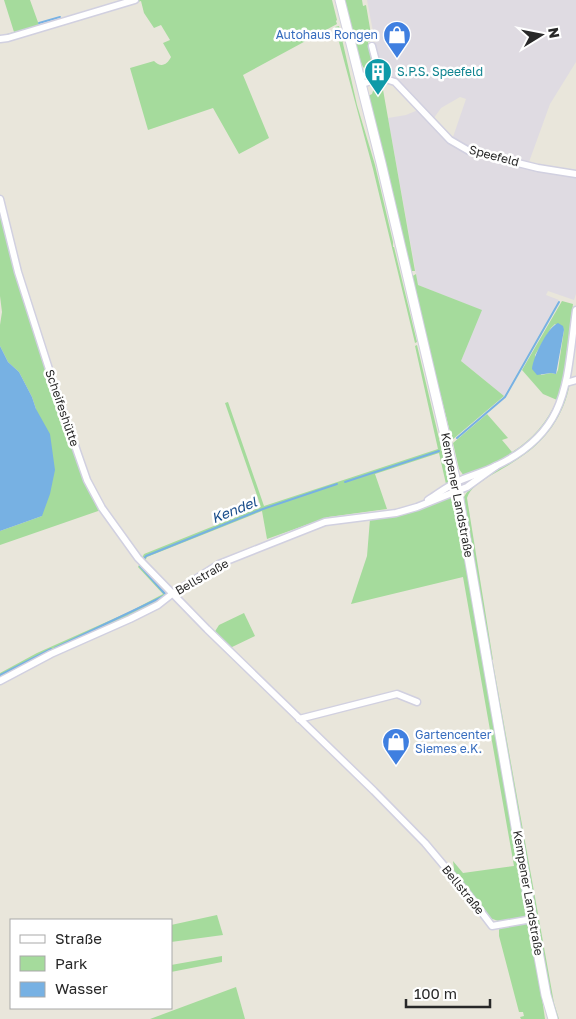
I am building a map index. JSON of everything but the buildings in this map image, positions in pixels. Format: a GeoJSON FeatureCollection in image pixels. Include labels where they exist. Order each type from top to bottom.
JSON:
{"type":"FeatureCollection","features":[{"type":"Feature","properties":{"kind":"street"},"geometry":{"type":"LineString","coordinates":[[0,39],[135,0]]}},
{"type":"Feature","properties":{"kind":"street","name":"Kempener Landstraße"},"geometry":{"type":"LineString","coordinates":[[340,0],[381,163],[457,487],[546,995],[548,1019]]}},
{"type":"Feature","properties":{"kind":"street"},"geometry":{"type":"LineString","coordinates":[[372,46],[378,69],[378,77]]}},
{"type":"Feature","properties":{"kind":"street","name":"Speefeld"},"geometry":{"type":"LineString","coordinates":[[360,80],[373,76],[395,82],[450,140],[469,151],[538,168],[576,174]]}},
{"type":"Feature","properties":{"kind":"street","name":"Scheifeshütte"},"geometry":{"type":"LineString","coordinates":[[0,199],[18,272],[87,480],[102,508],[138,558],[179,602]]}},
{"type":"Feature","properties":{"kind":"street","name":"Bellstraße"},"geometry":{"type":"LineString","coordinates":[[0,681],[51,654],[158,605],[219,564],[325,522],[396,512],[417,507],[527,448],[547,428],[558,407],[566,383],[576,310]]}},
{"type":"Feature","properties":{"kind":"street"},"geometry":{"type":"LineString","coordinates":[[566,383],[576,380]]}},
{"type":"Feature","properties":{"kind":"street","name":"Bellstraße"},"geometry":{"type":"LineString","coordinates":[[179,602],[425,843],[492,926],[532,919]]}},
{"type":"Feature","properties":{"kind":"street"},"geometry":{"type":"LineString","coordinates":[[299,719],[398,694],[417,702]]}},
{"type":"Feature","properties":{"kind":"street","name":"Kempener Landstraße"},"geometry":{"type":"LineString","coordinates":[[546,995],[553,1019]]}},
{"type":"Feature","properties":{"kind":"shaded area"},"geometry":{"type":"Polygon","coordinates":[[[367,0],[576,0],[576,62],[550,104],[529,162],[482,152],[465,146],[453,137],[466,99],[460,97],[441,108],[434,118],[402,84],[384,73],[376,47],[367,0]]]}},
{"type":"Feature","properties":{"kind":"shaded area"},"geometry":{"type":"Polygon","coordinates":[[[418,110],[448,141],[469,155],[576,178],[576,294],[574,300],[548,291],[546,295],[559,300],[504,396],[461,361],[481,310],[418,285],[388,118],[406,115],[418,110]]]}},
{"type":"Feature","properties":{"kind":"green space"},"geometry":{"type":"Polygon","coordinates":[[[4,0],[30,0],[39,25],[124,0],[332,0],[337,24],[243,75],[269,138],[239,154],[213,108],[148,130],[130,68],[154,61],[164,65],[171,57],[163,43],[170,40],[161,25],[154,28],[144,13],[141,1],[0,42],[0,36],[14,32],[4,0]]]}},
{"type":"Feature","properties":{"kind":"green space"},"geometry":{"type":"Polygon","coordinates":[[[344,0],[362,0],[363,6],[366,5],[372,40],[368,42],[374,69],[368,71],[363,67],[344,0]]]}},
{"type":"Feature","properties":{"kind":"green space"},"geometry":{"type":"Polygon","coordinates":[[[339,26],[357,105],[375,165],[417,342],[415,343],[373,169],[335,27],[339,26]]]}},
{"type":"Feature","properties":{"kind":"green space"},"geometry":{"type":"Polygon","coordinates":[[[382,83],[415,271],[411,271],[368,96],[372,94],[375,85],[382,83]]]}},
{"type":"Feature","properties":{"kind":"green space"},"geometry":{"type":"Polygon","coordinates":[[[0,206],[54,393],[101,510],[0,545],[0,531],[42,516],[36,409],[19,372],[8,362],[0,346],[2,312],[0,296],[0,206]]]}},
{"type":"Feature","properties":{"kind":"green space"},"geometry":{"type":"Polygon","coordinates":[[[416,274],[418,285],[482,310],[461,361],[504,396],[452,440],[411,277],[416,274]]]}},
{"type":"Feature","properties":{"kind":"green space"},"geometry":{"type":"Polygon","coordinates":[[[562,301],[573,304],[563,381],[555,410],[539,433],[514,454],[475,474],[464,476],[459,469],[453,443],[487,414],[508,438],[502,440],[512,452],[533,436],[553,408],[557,400],[543,394],[522,370],[562,301]],[[555,324],[535,355],[541,375],[556,374],[564,330],[555,324]]]}},
{"type":"Feature","properties":{"kind":"green space"},"geometry":{"type":"Polygon","coordinates":[[[417,345],[449,481],[446,484],[439,453],[375,474],[387,509],[328,517],[267,539],[262,511],[147,557],[144,563],[141,560],[144,554],[261,507],[225,403],[228,402],[264,506],[438,449],[415,346],[417,345]]]}},
{"type":"Feature","properties":{"kind":"green space"},"geometry":{"type":"Polygon","coordinates":[[[569,383],[563,406],[552,427],[545,436],[528,452],[476,486],[470,491],[467,498],[493,660],[489,658],[464,497],[474,485],[527,451],[544,435],[557,416],[569,383]]]}},
{"type":"Feature","properties":{"kind":"green space"},"geometry":{"type":"Polygon","coordinates":[[[449,497],[456,504],[528,916],[501,922],[487,917],[455,877],[453,861],[463,873],[514,866],[463,577],[351,604],[367,556],[370,519],[409,513],[449,497]]]}},
{"type":"Feature","properties":{"kind":"green space"},"geometry":{"type":"Polygon","coordinates":[[[140,563],[167,592],[168,596],[0,677],[0,673],[37,653],[131,611],[163,594],[138,567],[140,563]]]}},
{"type":"Feature","properties":{"kind":"green space"},"geometry":{"type":"Polygon","coordinates":[[[244,613],[255,636],[230,648],[214,633],[219,625],[244,613]]]}},
{"type":"Feature","properties":{"kind":"green space"},"geometry":{"type":"Polygon","coordinates":[[[493,663],[554,1003],[559,1019],[555,1019],[551,1006],[491,666],[493,663]]]}},
{"type":"Feature","properties":{"kind":"green space"},"geometry":{"type":"Polygon","coordinates":[[[217,915],[223,935],[172,942],[172,925],[217,915]]]}},
{"type":"Feature","properties":{"kind":"green space"},"geometry":{"type":"Polygon","coordinates":[[[524,923],[529,924],[532,928],[545,1019],[521,1019],[520,1017],[524,1016],[523,1012],[519,1012],[499,936],[500,927],[524,923]]]}},
{"type":"Feature","properties":{"kind":"green space"},"geometry":{"type":"Polygon","coordinates":[[[222,956],[222,962],[172,972],[172,965],[222,956]]]}},
{"type":"Feature","properties":{"kind":"green space"},"geometry":{"type":"Polygon","coordinates":[[[236,987],[245,1019],[150,1019],[236,987]]]}},
{"type":"Feature","properties":{"kind":"water"},"geometry":{"type":"Polygon","coordinates":[[[558,323],[563,326],[564,330],[556,374],[537,375],[532,369],[535,357],[549,331],[558,323]]]}},
{"type":"Feature","properties":{"kind":"water"},"geometry":{"type":"Polygon","coordinates":[[[0,346],[8,362],[19,372],[50,434],[55,470],[50,494],[42,516],[0,531],[0,346]]]}},
{"type":"Feature","properties":{"kind":"waterway"},"geometry":{"type":"LineString","coordinates":[[39,23],[60,17]]}},
{"type":"Feature","properties":{"kind":"waterway","name":"Kendel"},"geometry":{"type":"LineString","coordinates":[[457,438],[505,397],[559,302]]}},
{"type":"Feature","properties":{"kind":"waterway","name":"Kendel"},"geometry":{"type":"LineString","coordinates":[[345,482],[439,451]]}},
{"type":"Feature","properties":{"kind":"waterway","name":"Kendel"},"geometry":{"type":"LineString","coordinates":[[143,560],[146,556],[260,510],[337,484]]}},
{"type":"Feature","properties":{"kind":"waterway","name":"Kendel"},"geometry":{"type":"LineString","coordinates":[[55,648],[166,595],[141,565]]}},
{"type":"Feature","properties":{"kind":"waterway","name":"Kendel"},"geometry":{"type":"LineString","coordinates":[[0,675],[51,649]]}},
{"type":"Feature","properties":{"kind":"place","name":"Autohaus Rongen"},"geometry":{"type":"Point","coordinates":[397,59]}},
{"type":"Feature","properties":{"kind":"place","name":"S.P.S. Speefeld"},"geometry":{"type":"Point","coordinates":[378,96]}},
{"type":"Feature","properties":{"kind":"place","name":"Gartencenter Siemes e.K."},"geometry":{"type":"Point","coordinates":[396,766]}}]}
